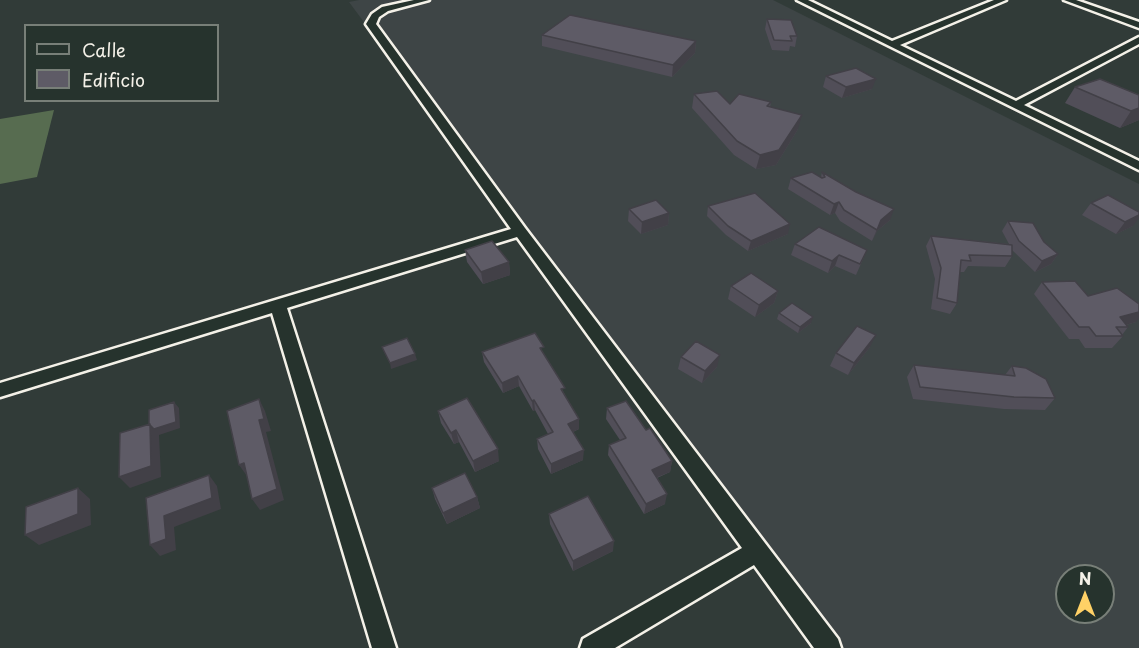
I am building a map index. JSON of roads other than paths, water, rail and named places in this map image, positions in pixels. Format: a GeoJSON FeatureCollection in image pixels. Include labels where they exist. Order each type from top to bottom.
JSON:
{"type":"FeatureCollection","features":[{"type":"Feature","properties":{"kind":"street"},"geometry":{"type":"LineString","coordinates":[[424,0],[385,9],[375,16],[371,24],[520,231],[829,648]]}},
{"type":"Feature","properties":{"kind":"street"},"geometry":{"type":"LineString","coordinates":[[801,0],[1139,166]]}},
{"type":"Feature","properties":{"kind":"street"},"geometry":{"type":"LineString","coordinates":[[893,44],[1002,0]]}},
{"type":"Feature","properties":{"kind":"street"},"geometry":{"type":"LineString","coordinates":[[1068,0],[1139,25]]}},
{"type":"Feature","properties":{"kind":"street"},"geometry":{"type":"LineString","coordinates":[[1017,105],[1139,40]]}},
{"type":"Feature","properties":{"kind":"street"},"geometry":{"type":"LineString","coordinates":[[0,390],[520,231]]}},
{"type":"Feature","properties":{"kind":"street"},"geometry":{"type":"LineString","coordinates":[[278,305],[384,648]]}},
{"type":"Feature","properties":{"kind":"street"},"geometry":{"type":"LineString","coordinates":[[592,648],[757,551]]}}]}
